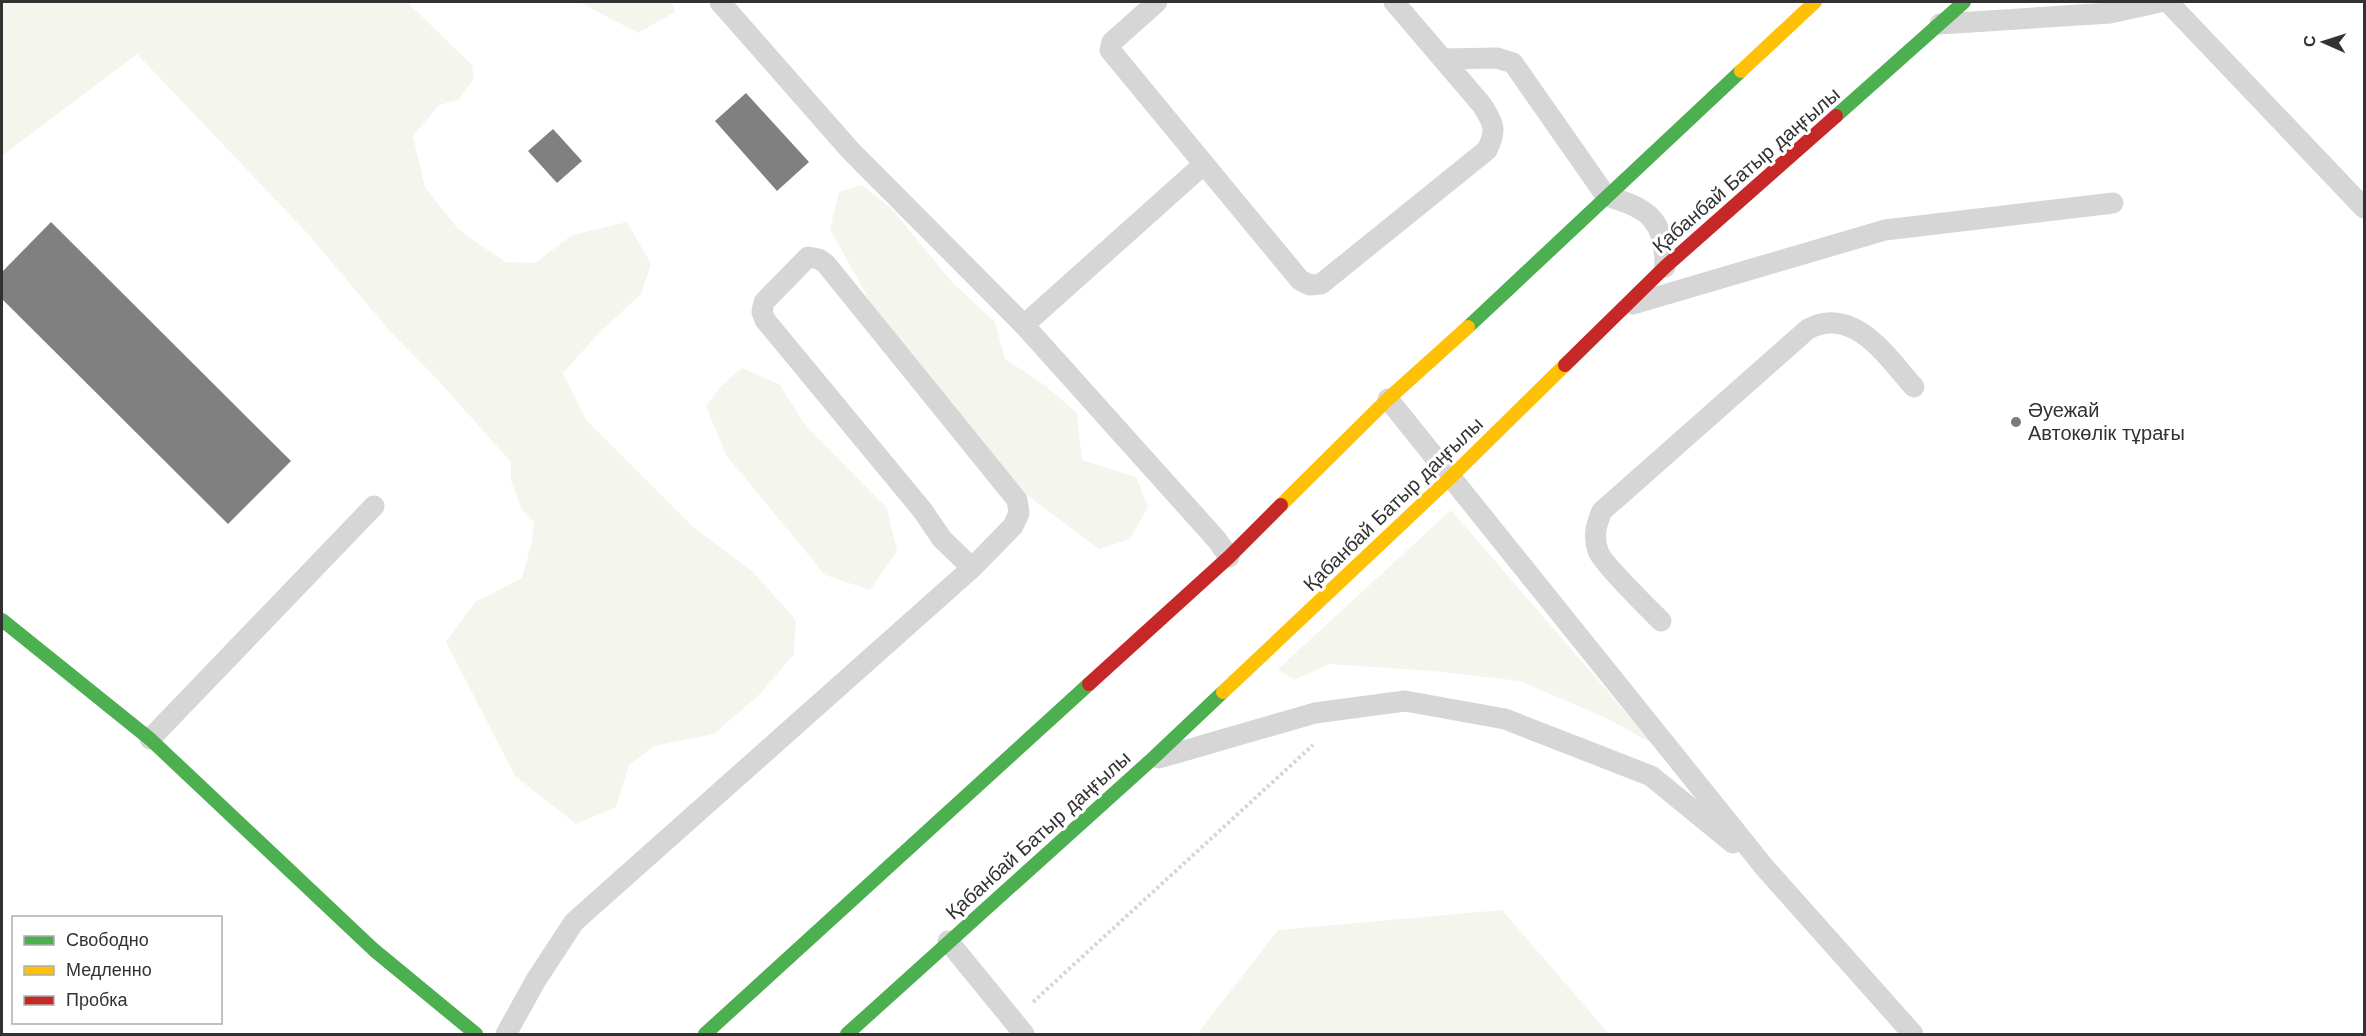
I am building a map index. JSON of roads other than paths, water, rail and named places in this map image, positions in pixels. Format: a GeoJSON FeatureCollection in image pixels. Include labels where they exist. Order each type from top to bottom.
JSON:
{"type":"FeatureCollection","features":[{"type":"Feature","properties":{"kind":"main road"},"geometry":{"type":"LineString","coordinates":[[705,1035],[1229,557],[1388,399],[1438,355],[1815,2]]}},
{"type":"Feature","properties":{"kind":"main road","name":"Қабанбай Батыр даңғылы"},"geometry":{"type":"LineString","coordinates":[[847,1035],[948,941],[1150,761],[1452,476],[1665,267],[1964,2]]}},
{"type":"Feature","properties":{"kind":"main road"},"geometry":{"type":"LineString","coordinates":[[2,620],[150,739],[374,950],[476,1035]]}},
{"type":"Feature","properties":{"kind":"lane"},"geometry":{"type":"LineString","coordinates":[[720,2],[850,150],[1024,325],[1217,540],[1229,557]]}},
{"type":"Feature","properties":{"kind":"lane"},"geometry":{"type":"LineString","coordinates":[[1157,2],[1112,42],[1110,50],[1300,280],[1310,285],[1321,284],[1487,150],[1494,136],[1492,120],[1482,105],[1394,2]]}},
{"type":"Feature","properties":{"kind":"lane"},"geometry":{"type":"LineString","coordinates":[[1940,24],[2110,13],[2160,2]]}},
{"type":"Feature","properties":{"kind":"lane"},"geometry":{"type":"LineString","coordinates":[[2168,2],[2364,208]]}},
{"type":"Feature","properties":{"kind":"lane"},"geometry":{"type":"LineString","coordinates":[[1443,59],[1497,58],[1513,63],[1606,196],[1629,202],[1649,213],[1660,230],[1665,251],[1665,267]]}},
{"type":"Feature","properties":{"kind":"lane"},"geometry":{"type":"LineString","coordinates":[[1024,325],[1203,164]]}},
{"type":"Feature","properties":{"kind":"lane"},"geometry":{"type":"LineString","coordinates":[[1627,305],[1885,230],[2113,203]]}},
{"type":"Feature","properties":{"kind":"lane"},"geometry":{"type":"LineString","coordinates":[[506,1035],[536,980],[574,922],[972,568],[1013,526],[1019,513],[1017,500],[826,264],[819,259],[808,257],[764,302],[762,312],[765,320],[923,512],[942,539],[972,568]]}},
{"type":"Feature","properties":{"kind":"lane"},"geometry":{"type":"LineString","coordinates":[[1661,621],[1599,555],[1595,540],[1596,526],[1602,511],[1808,329],[1819,323],[1849,325],[1863,332],[1914,387]]}},
{"type":"Feature","properties":{"kind":"lane"},"geometry":{"type":"LineString","coordinates":[[1388,399],[1765,868],[1913,1035]]}},
{"type":"Feature","properties":{"kind":"lane"},"geometry":{"type":"LineString","coordinates":[[150,739],[375,506]]}},
{"type":"Feature","properties":{"kind":"lane"},"geometry":{"type":"LineString","coordinates":[[1150,761],[1315,713],[1405,701],[1505,719],[1651,776],[1765,868]]}},
{"type":"Feature","properties":{"kind":"lane"},"geometry":{"type":"LineString","coordinates":[[948,941],[1018,1028]]}},
{"type":"Feature","properties":{"kind":"place","name":"Әуежай Автокөлік тұрағы"},"geometry":{"type":"Point","coordinates":[2016,422]}}]}
